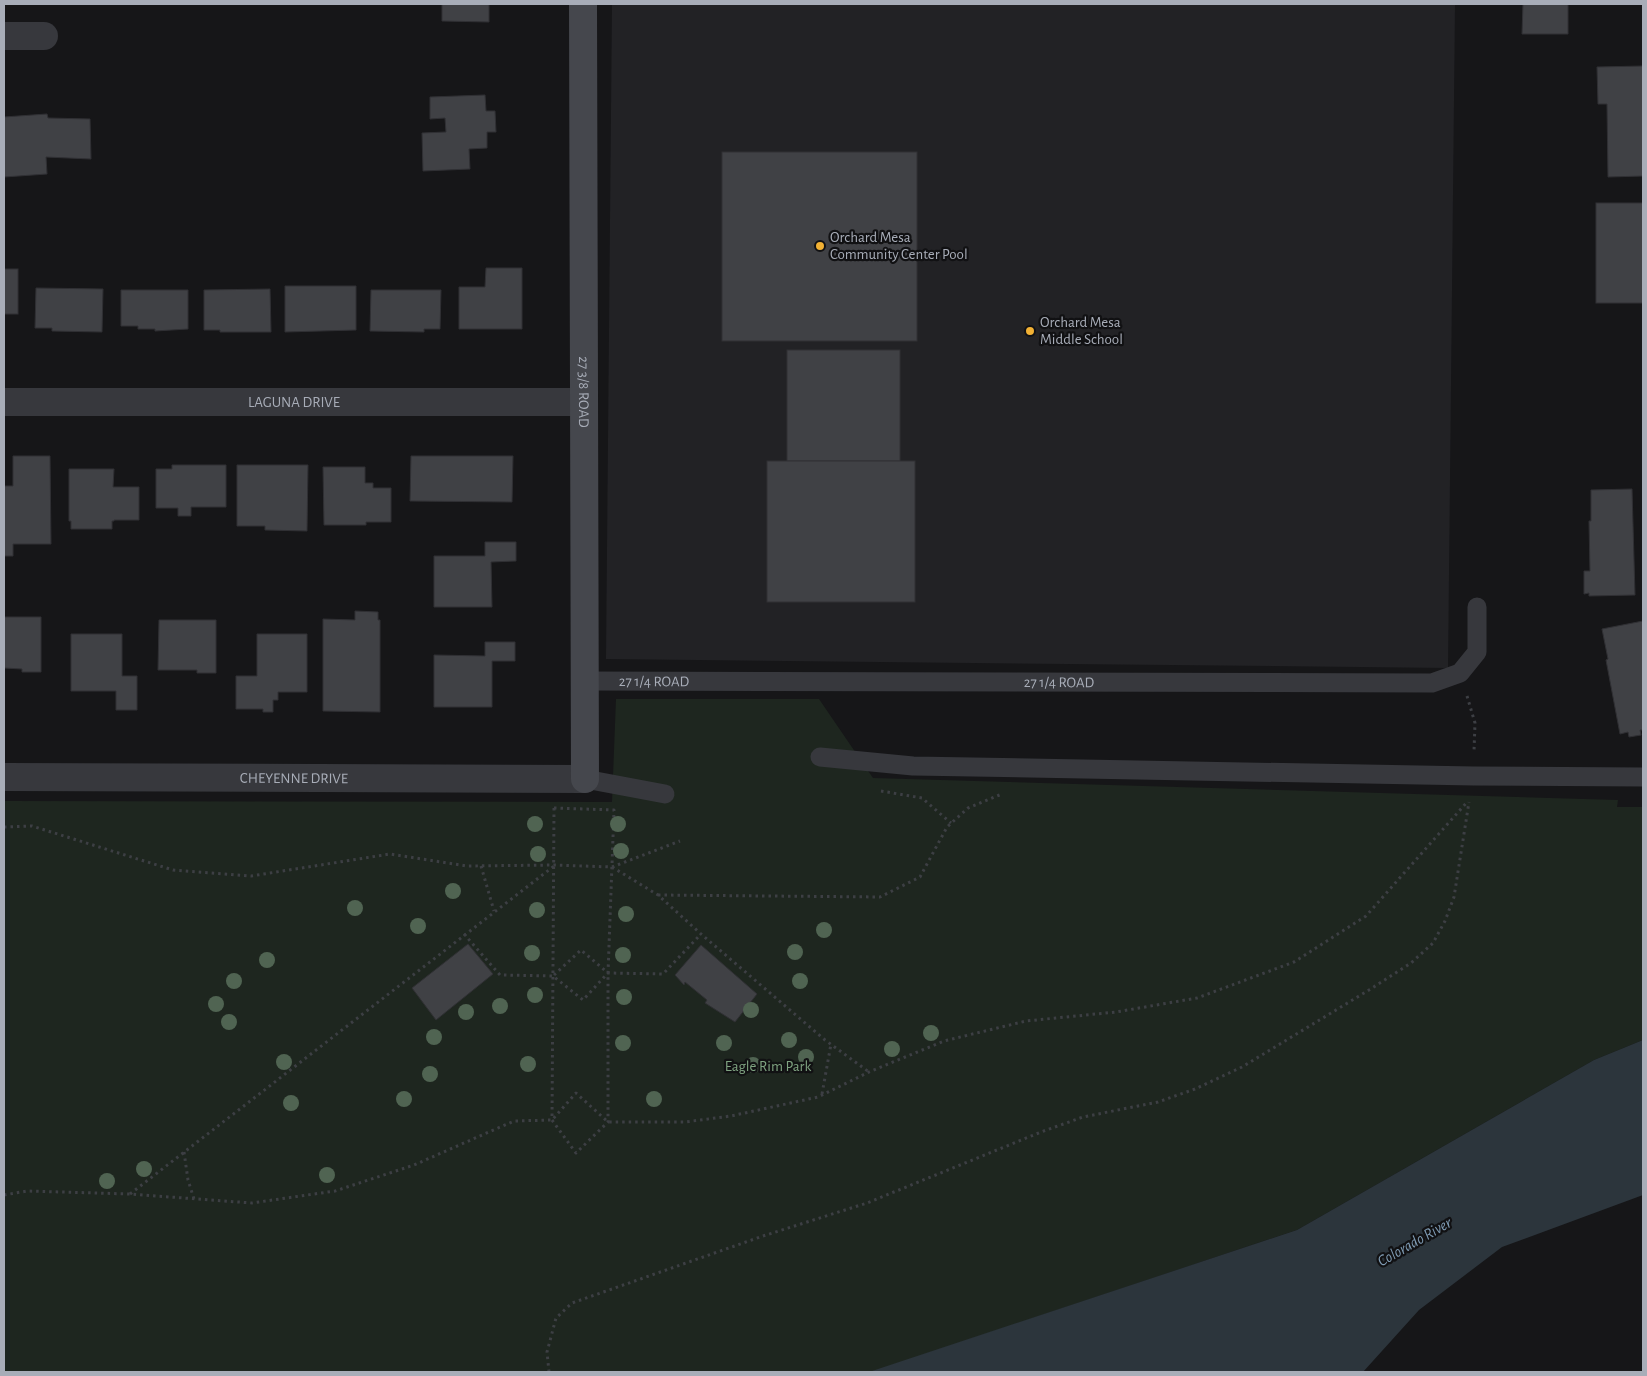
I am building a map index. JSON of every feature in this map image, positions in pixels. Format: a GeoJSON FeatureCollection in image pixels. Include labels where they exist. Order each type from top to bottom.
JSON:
{"type":"FeatureCollection","features":[{"type":"Feature","properties":{"kind":"street","name":"27 3/8 ROAD"},"geometry":{"type":"LineString","coordinates":[[583,4],[585,778]]}},
{"type":"Feature","properties":{"kind":"street"},"geometry":{"type":"LineString","coordinates":[[4,36],[44,36]]}},
{"type":"Feature","properties":{"kind":"street","name":"LAGUNA DRIVE"},"geometry":{"type":"LineString","coordinates":[[4,402],[584,402]]}},
{"type":"Feature","properties":{"kind":"street","name":"CHEYENNE DRIVE"},"geometry":{"type":"LineString","coordinates":[[4,777],[585,778]]}},
{"type":"Feature","properties":{"kind":"lane","name":"27 1/4 ROAD"},"geometry":{"type":"LineString","coordinates":[[585,681],[1432,684],[1460,673],[1477,652],[1477,607]]}},
{"type":"Feature","properties":{"kind":"lane"},"geometry":{"type":"LineString","coordinates":[[820,757],[912,766],[1464,776],[1643,777]]}},
{"type":"Feature","properties":{"kind":"lane"},"geometry":{"type":"LineString","coordinates":[[585,778],[665,794]]}},
{"type":"Feature","properties":{"kind":"path"},"geometry":{"type":"LineString","coordinates":[[1474,757],[1475,722]]}},
{"type":"Feature","properties":{"kind":"path"},"geometry":{"type":"LineString","coordinates":[[658,895],[880,897],[920,877],[951,823],[922,798],[874,789]]}},
{"type":"Feature","properties":{"kind":"path"},"geometry":{"type":"LineString","coordinates":[[4,1195],[27,1191],[130,1194],[194,1200],[252,1202],[335,1191],[414,1165],[514,1121],[552,1120],[576,1093],[608,1122],[685,1122],[731,1116],[822,1095],[869,1072],[944,1041],[1026,1021],[1116,1012],[1197,998],[1294,962],[1366,916],[1470,799],[1454,897],[1446,921],[1433,942],[1411,962],[1369,990],[1242,1067],[1195,1089],[1158,1102],[1083,1117],[1041,1132],[867,1203],[763,1236],[572,1303],[556,1318],[547,1352],[549,1372]]}},
{"type":"Feature","properties":{"kind":"path"},"geometry":{"type":"LineString","coordinates":[[554,808],[552,1120],[576,1153],[608,1122],[608,973],[614,810]]}},
{"type":"Feature","properties":{"kind":"path"},"geometry":{"type":"LineString","coordinates":[[4,827],[32,826],[173,870],[251,876],[390,854],[467,866],[554,865],[612,868],[680,841]]}},
{"type":"Feature","properties":{"kind":"path"},"geometry":{"type":"LineString","coordinates":[[130,1194],[554,865]]}},
{"type":"Feature","properties":{"kind":"path"},"geometry":{"type":"LineString","coordinates":[[481,866],[494,911]]}},
{"type":"Feature","properties":{"kind":"path"},"geometry":{"type":"LineString","coordinates":[[612,868],[658,895],[700,934],[831,1044],[869,1072]]}},
{"type":"Feature","properties":{"kind":"path"},"geometry":{"type":"LineString","coordinates":[[464,934],[500,975],[554,976],[583,1000],[608,973]]}},
{"type":"Feature","properties":{"kind":"path"},"geometry":{"type":"LineString","coordinates":[[554,976],[581,950],[608,973],[663,974],[700,934]]}},
{"type":"Feature","properties":{"kind":"path"},"geometry":{"type":"LineString","coordinates":[[822,1095],[831,1044]]}},
{"type":"Feature","properties":{"kind":"path"},"geometry":{"type":"LineString","coordinates":[[184,1151],[188,1180],[194,1200]]}},
{"type":"Feature","properties":{"kind":"shaded area","name":"Orchard Mesa Middle School"},"geometry":{"type":"Polygon","coordinates":[[[612,4],[1455,4],[1448,668],[606,659],[612,4]]]}},
{"type":"Feature","properties":{"kind":"green space","name":"Eagle Rim Park"},"geometry":{"type":"Polygon","coordinates":[[[616,699],[819,699],[873,778],[1618,800],[1617,807],[1643,807],[1643,1040],[1594,1060],[1297,1230],[871,1372],[4,1372],[4,801],[612,802],[616,699]]]}},
{"type":"Feature","properties":{"kind":"water","name":"Colorado River"},"geometry":{"type":"Polygon","coordinates":[[[1643,1040],[1643,1195],[1502,1247],[1419,1310],[1363,1372],[869,1372],[1297,1230],[1594,1060],[1643,1040]]]}},
{"type":"Feature","properties":{"kind":"building"},"geometry":{"type":"Polygon","coordinates":[[[442,4],[489,4],[489,22],[442,21],[442,4]]]}},
{"type":"Feature","properties":{"kind":"building"},"geometry":{"type":"Polygon","coordinates":[[[1523,4],[1568,4],[1568,34],[1522,34],[1523,4]]]}},
{"type":"Feature","properties":{"kind":"building"},"geometry":{"type":"Polygon","coordinates":[[[1643,66],[1643,176],[1608,177],[1607,104],[1598,104],[1597,67],[1643,66]]]}},
{"type":"Feature","properties":{"kind":"building"},"geometry":{"type":"Polygon","coordinates":[[[485,95],[486,111],[495,111],[496,132],[487,132],[487,148],[469,149],[470,169],[423,171],[422,133],[446,132],[445,118],[430,119],[430,97],[485,95]]]}},
{"type":"Feature","properties":{"kind":"building"},"geometry":{"type":"Polygon","coordinates":[[[47,114],[48,118],[90,119],[91,159],[46,157],[47,174],[4,177],[4,117],[47,114]]]}},
{"type":"Feature","properties":{"kind":"building","name":"Orchard Mesa Community Center Pool"},"geometry":{"type":"Polygon","coordinates":[[[722,152],[917,152],[917,341],[722,341],[722,152]]]}},
{"type":"Feature","properties":{"kind":"building"},"geometry":{"type":"Polygon","coordinates":[[[1596,203],[1643,203],[1643,303],[1596,303],[1596,203]]]}},
{"type":"Feature","properties":{"kind":"building"},"geometry":{"type":"Polygon","coordinates":[[[486,268],[522,268],[522,329],[459,329],[459,287],[485,287],[486,268]]]}},
{"type":"Feature","properties":{"kind":"building"},"geometry":{"type":"Polygon","coordinates":[[[4,269],[18,269],[18,314],[4,314],[4,269]]]}},
{"type":"Feature","properties":{"kind":"building"},"geometry":{"type":"Polygon","coordinates":[[[285,286],[356,286],[356,330],[285,332],[285,286]]]}},
{"type":"Feature","properties":{"kind":"building"},"geometry":{"type":"Polygon","coordinates":[[[36,288],[103,289],[102,332],[52,331],[52,328],[35,328],[36,288]]]}},
{"type":"Feature","properties":{"kind":"building"},"geometry":{"type":"Polygon","coordinates":[[[270,289],[271,332],[220,332],[220,330],[204,330],[204,290],[270,289]]]}},
{"type":"Feature","properties":{"kind":"building"},"geometry":{"type":"Polygon","coordinates":[[[121,290],[188,290],[188,329],[155,331],[155,329],[138,329],[138,326],[121,326],[121,290]]]}},
{"type":"Feature","properties":{"kind":"building"},"geometry":{"type":"Polygon","coordinates":[[[371,290],[441,290],[440,329],[424,329],[424,332],[370,331],[371,290]]]}},
{"type":"Feature","properties":{"kind":"building"},"geometry":{"type":"Polygon","coordinates":[[[787,350],[900,350],[900,461],[787,461],[787,350]]]}},
{"type":"Feature","properties":{"kind":"building"},"geometry":{"type":"Polygon","coordinates":[[[13,456],[50,456],[51,544],[13,544],[13,556],[4,556],[4,486],[13,486],[13,456]]]}},
{"type":"Feature","properties":{"kind":"building"},"geometry":{"type":"Polygon","coordinates":[[[411,456],[513,456],[512,502],[410,501],[411,456]]]}},
{"type":"Feature","properties":{"kind":"building"},"geometry":{"type":"Polygon","coordinates":[[[767,461],[915,461],[915,602],[767,602],[767,461]]]}},
{"type":"Feature","properties":{"kind":"building"},"geometry":{"type":"Polygon","coordinates":[[[172,465],[226,465],[226,507],[191,507],[191,516],[178,516],[178,508],[156,508],[156,469],[172,469],[172,465]]]}},
{"type":"Feature","properties":{"kind":"building"},"geometry":{"type":"Polygon","coordinates":[[[237,465],[308,465],[307,531],[265,530],[265,526],[237,526],[237,465]]]}},
{"type":"Feature","properties":{"kind":"building"},"geometry":{"type":"Polygon","coordinates":[[[323,467],[365,467],[365,483],[373,483],[373,488],[391,488],[391,522],[366,522],[366,525],[324,525],[323,467]]]}},
{"type":"Feature","properties":{"kind":"building"},"geometry":{"type":"Polygon","coordinates":[[[69,469],[114,469],[113,487],[139,487],[139,520],[114,520],[112,521],[112,529],[71,529],[71,521],[69,521],[69,469]]]}},
{"type":"Feature","properties":{"kind":"building"},"geometry":{"type":"Polygon","coordinates":[[[1632,489],[1635,595],[1589,596],[1589,593],[1584,594],[1584,571],[1590,571],[1589,521],[1591,521],[1591,490],[1632,489]]]}},
{"type":"Feature","properties":{"kind":"building"},"geometry":{"type":"Polygon","coordinates":[[[485,542],[516,542],[516,561],[491,562],[492,607],[434,607],[434,556],[485,556],[485,542]]]}},
{"type":"Feature","properties":{"kind":"building"},"geometry":{"type":"Polygon","coordinates":[[[355,611],[378,612],[378,620],[380,620],[380,712],[323,711],[323,619],[355,620],[355,611]]]}},
{"type":"Feature","properties":{"kind":"building"},"geometry":{"type":"Polygon","coordinates":[[[4,617],[41,617],[41,672],[22,672],[22,669],[4,668],[4,617]]]}},
{"type":"Feature","properties":{"kind":"building"},"geometry":{"type":"Polygon","coordinates":[[[159,620],[216,620],[216,673],[197,673],[197,670],[158,670],[159,620]]]}},
{"type":"Feature","properties":{"kind":"building"},"geometry":{"type":"Polygon","coordinates":[[[1643,621],[1643,730],[1640,730],[1641,735],[1629,737],[1628,732],[1620,734],[1602,629],[1643,621]]]}},
{"type":"Feature","properties":{"kind":"building"},"geometry":{"type":"Polygon","coordinates":[[[71,634],[122,634],[122,676],[137,676],[137,710],[116,710],[116,691],[71,691],[71,634]]]}},
{"type":"Feature","properties":{"kind":"building"},"geometry":{"type":"Polygon","coordinates":[[[257,634],[307,634],[307,692],[278,692],[278,700],[273,700],[273,712],[263,712],[263,709],[236,709],[236,676],[257,676],[257,634]]]}},
{"type":"Feature","properties":{"kind":"building"},"geometry":{"type":"Polygon","coordinates":[[[485,642],[515,642],[515,661],[492,661],[492,707],[434,707],[434,655],[485,656],[485,642]]]}},
{"type":"Feature","properties":{"kind":"building"},"geometry":{"type":"Polygon","coordinates":[[[468,944],[493,974],[436,1020],[412,988],[468,944]]]}},
{"type":"Feature","properties":{"kind":"building"},"geometry":{"type":"Polygon","coordinates":[[[701,945],[757,994],[735,1022],[705,1003],[707,1000],[685,982],[684,985],[675,975],[701,945]]]}},
{"type":"Feature","properties":{"kind":"place","name":"Orchard Mesa Community Center Pool"},"geometry":{"type":"Point","coordinates":[820,246]}},
{"type":"Feature","properties":{"kind":"place","name":"Orchard Mesa Middle School"},"geometry":{"type":"Point","coordinates":[1030,331]}}]}
